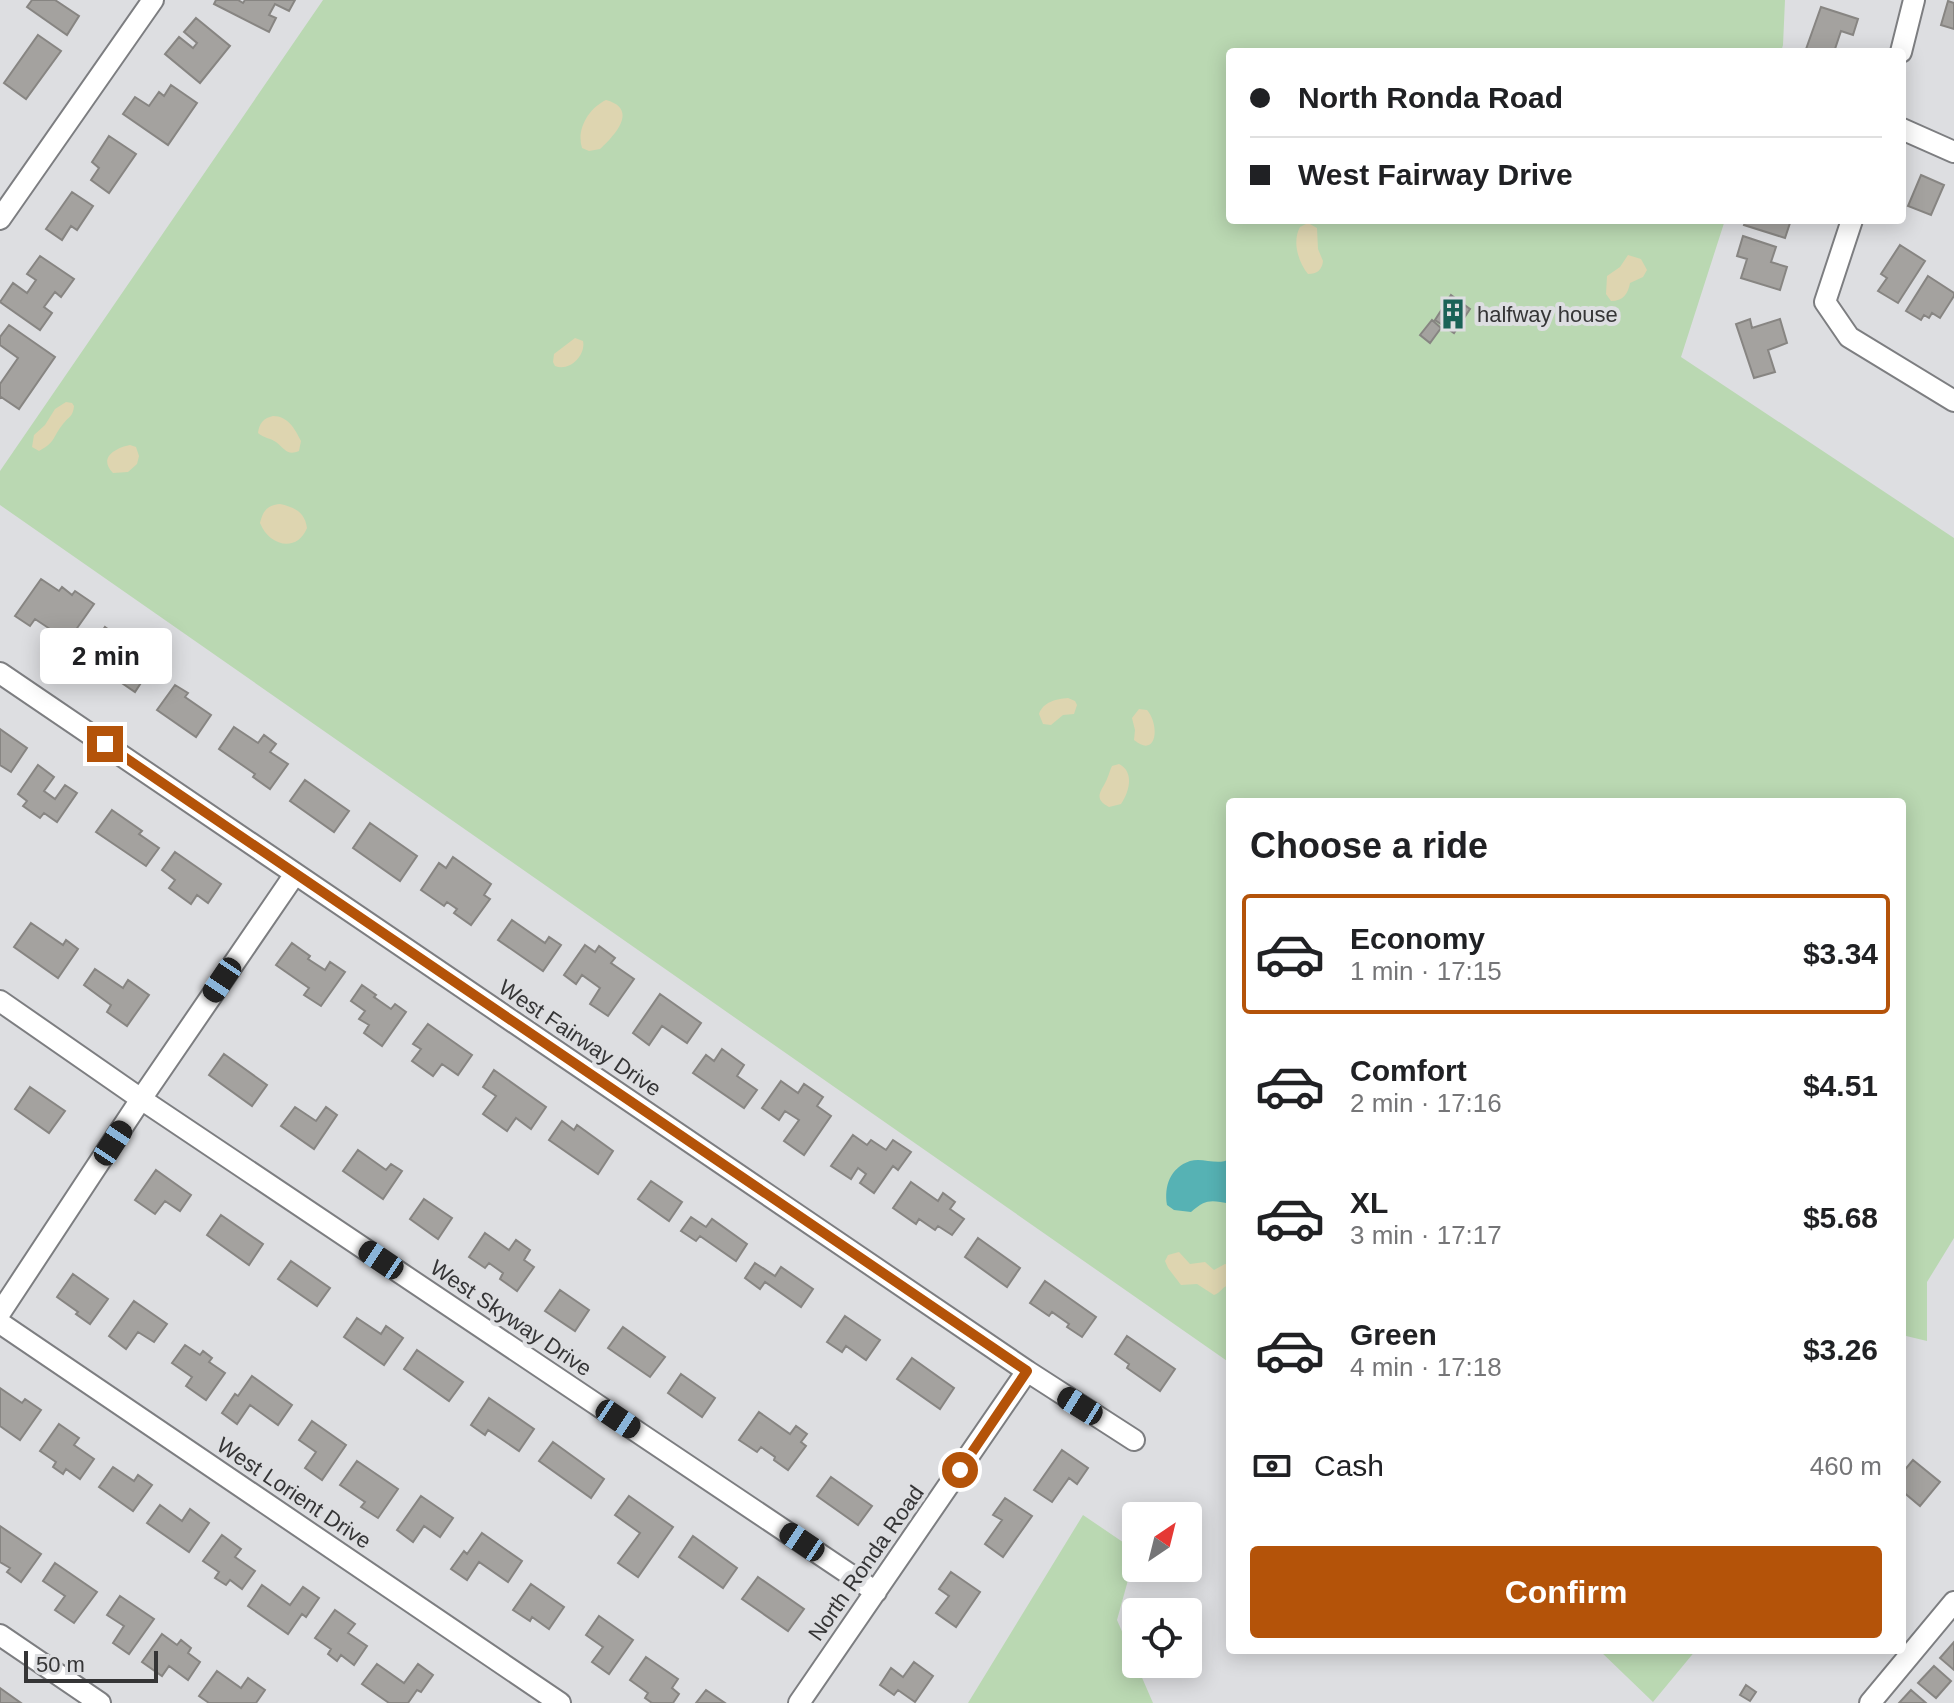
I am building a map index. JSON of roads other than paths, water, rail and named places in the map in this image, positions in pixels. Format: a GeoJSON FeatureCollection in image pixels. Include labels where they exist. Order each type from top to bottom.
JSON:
{"type":"FeatureCollection","features":[{"type":"Feature","properties":{"kind":"street"},"geometry":{"type":"LineString","coordinates":[[0,219],[153,0]]}},
{"type":"Feature","properties":{"kind":"street"},"geometry":{"type":"LineString","coordinates":[[1902,48],[1914,0]]}},
{"type":"Feature","properties":{"kind":"street"},"geometry":{"type":"LineString","coordinates":[[1906,131],[1954,152]]}},
{"type":"Feature","properties":{"kind":"street"},"geometry":{"type":"LineString","coordinates":[[1851,224],[1825,302],[1849,337],[1954,401]]}},
{"type":"Feature","properties":{"kind":"street","name":"West Fairway Drive"},"geometry":{"type":"LineString","coordinates":[[0,673],[1027,1371],[1134,1440]]}},
{"type":"Feature","properties":{"kind":"street"},"geometry":{"type":"LineString","coordinates":[[0,1313],[295,874]]}},
{"type":"Feature","properties":{"kind":"street","name":"West Skyway Drive"},"geometry":{"type":"LineString","coordinates":[[0,1001],[876,1592]]}},
{"type":"Feature","properties":{"kind":"street","name":"West Lorient Drive"},"geometry":{"type":"LineString","coordinates":[[0,1323],[560,1703]]}},
{"type":"Feature","properties":{"kind":"street","name":"North Ronda Road"},"geometry":{"type":"LineString","coordinates":[[799,1703],[1027,1371]]}},
{"type":"Feature","properties":{"kind":"street"},"geometry":{"type":"LineString","coordinates":[[1870,1703],[1954,1602]]}},
{"type":"Feature","properties":{"kind":"street"},"geometry":{"type":"LineString","coordinates":[[0,1635],[100,1703]]}},
{"type":"Feature","properties":{"kind":"water"},"geometry":{"type":"Polygon","coordinates":[[[1195,1160],[1226,1160],[1226,1203],[1209,1202],[1191,1212],[1174,1210],[1167,1205],[1170,1178],[1178,1168],[1195,1160]]]}},
{"type":"Feature","properties":{"kind":"place","name":"halfway house"},"geometry":{"type":"Point","coordinates":[1453,314]}}]}
